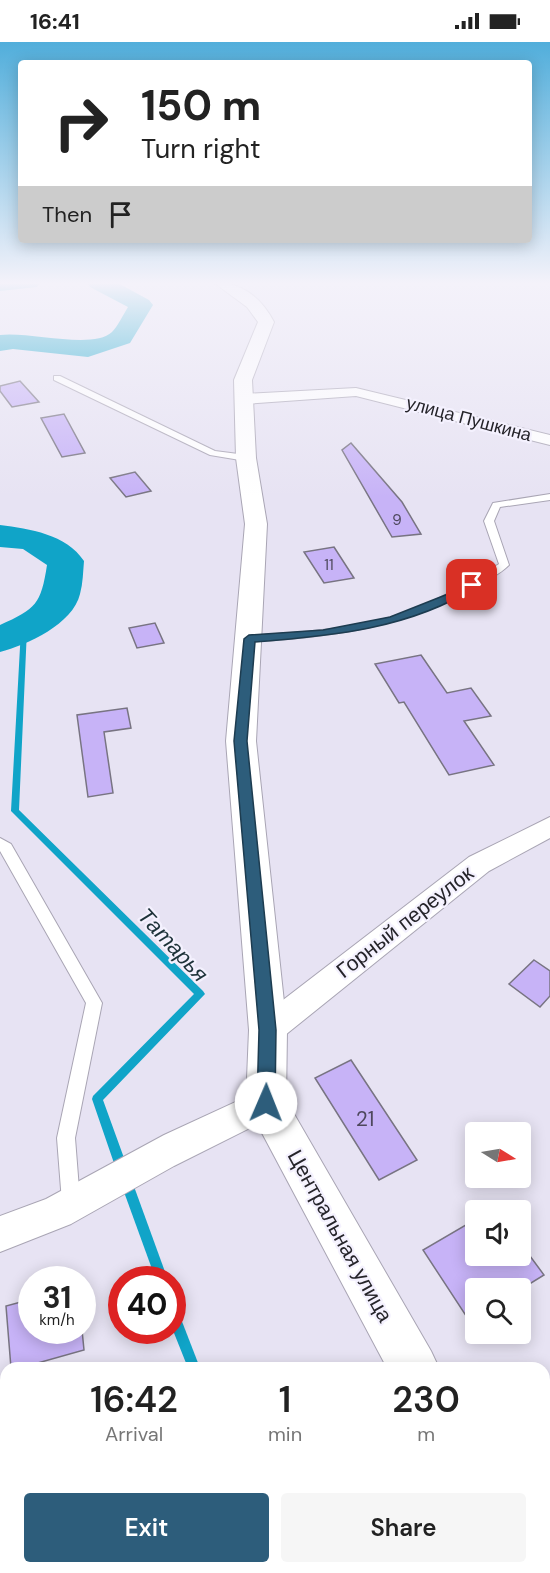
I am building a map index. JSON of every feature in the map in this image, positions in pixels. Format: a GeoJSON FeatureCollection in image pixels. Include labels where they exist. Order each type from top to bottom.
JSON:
{"type":"FeatureCollection","features":[{"type":"Feature","properties":{"kind":"street"},"geometry":{"type":"LineString","coordinates":[[0,1234],[24,1227],[83,1201],[147,1162],[266,1103],[268,1030],[241,741],[256,524],[246,458],[243,380],[253,353]]}},
{"type":"Feature","properties":{"kind":"street","name":"улица Пушкина"},"geometry":{"type":"LineString","coordinates":[[244,399],[356,392],[550,440]]}},
{"type":"Feature","properties":{"kind":"street","name":"Горный переулок"},"geometry":{"type":"LineString","coordinates":[[268,1030],[479,864],[550,826]]}},
{"type":"Feature","properties":{"kind":"street","name":"Центральная улица"},"geometry":{"type":"LineString","coordinates":[[266,1103],[411,1362]]}},
{"type":"Feature","properties":{"kind":"lane"},"geometry":{"type":"LineString","coordinates":[[57,378],[213,453],[246,458]]}},
{"type":"Feature","properties":{"kind":"lane"},"geometry":{"type":"LineString","coordinates":[[249,639],[323,633],[393,620],[456,595],[504,565],[489,521],[496,505],[550,497]]}},
{"type":"Feature","properties":{"kind":"lane"},"geometry":{"type":"LineString","coordinates":[[0,843],[6,848],[94,1004],[66,1138],[83,1201]]}},
{"type":"Feature","properties":{"kind":"building"},"geometry":{"type":"Polygon","coordinates":[[[20,381],[39,402],[12,407],[0,391],[0,386],[20,381]]]}},
{"type":"Feature","properties":{"kind":"building"},"geometry":{"type":"Polygon","coordinates":[[[64,414],[85,453],[62,457],[41,418],[64,414]]]}},
{"type":"Feature","properties":{"kind":"building"},"geometry":{"type":"Polygon","coordinates":[[[351,443],[402,502],[421,534],[392,537],[342,450],[351,443]]]}},
{"type":"Feature","properties":{"kind":"building"},"geometry":{"type":"Polygon","coordinates":[[[135,472],[151,491],[126,497],[110,478],[135,472]]]}},
{"type":"Feature","properties":{"kind":"building"},"geometry":{"type":"Polygon","coordinates":[[[334,547],[354,578],[324,583],[304,552],[334,547]]]}},
{"type":"Feature","properties":{"kind":"building"},"geometry":{"type":"Polygon","coordinates":[[[155,623],[164,643],[137,648],[129,628],[155,623]]]}},
{"type":"Feature","properties":{"kind":"building"},"geometry":{"type":"Polygon","coordinates":[[[421,655],[447,693],[471,688],[491,716],[464,721],[494,765],[449,775],[404,702],[399,703],[375,664],[421,655]]]}},
{"type":"Feature","properties":{"kind":"building"},"geometry":{"type":"Polygon","coordinates":[[[127,708],[131,728],[104,732],[113,793],[88,797],[77,715],[127,708]]]}},
{"type":"Feature","properties":{"kind":"building"},"geometry":{"type":"Polygon","coordinates":[[[534,960],[550,971],[550,996],[540,1007],[509,984],[534,960]]]}},
{"type":"Feature","properties":{"kind":"building"},"geometry":{"type":"Polygon","coordinates":[[[351,1060],[417,1160],[379,1180],[315,1078],[351,1060]]]}},
{"type":"Feature","properties":{"kind":"building"},"geometry":{"type":"Polygon","coordinates":[[[465,1225],[465,1266],[531,1266],[531,1257],[544,1275],[531,1283],[531,1278],[465,1278],[465,1314],[423,1250],[465,1225]]]}},
{"type":"Feature","properties":{"kind":"building"},"geometry":{"type":"Polygon","coordinates":[[[18,1303],[18,1344],[83,1344],[84,1350],[41,1362],[11,1362],[6,1306],[18,1303]]]}},
{"type":"Feature","properties":{"kind":"waterway"},"geometry":{"type":"LineString","coordinates":[[0,536],[32,540],[66,561],[61,596],[39,622],[0,640]]}},
{"type":"Feature","properties":{"kind":"waterway","name":"Татарья"},"geometry":{"type":"LineString","coordinates":[[24,629],[15,811],[200,994],[97,1099],[122,1169]]}},
{"type":"Feature","properties":{"kind":"waterway","name":"Татарья"},"geometry":{"type":"LineString","coordinates":[[126,1181],[157,1266]]}},
{"type":"Feature","properties":{"kind":"waterway","name":"Татарья"},"geometry":{"type":"LineString","coordinates":[[185,1344],[192,1362]]}},
{"type":"Feature","properties":{"kind":"route"},"geometry":{"type":"LineString","coordinates":[[266,1103],[268,1030],[241,741],[249,639],[323,633],[393,620],[456,595],[472,585]]}}]}
